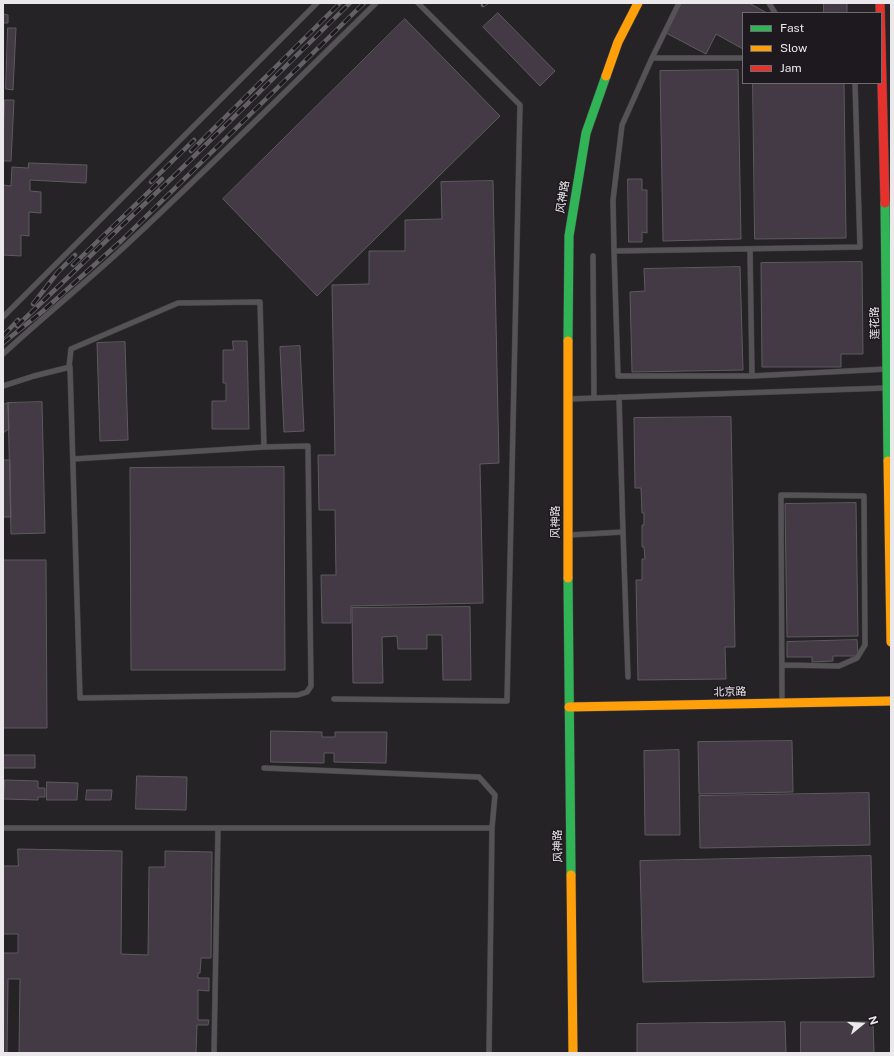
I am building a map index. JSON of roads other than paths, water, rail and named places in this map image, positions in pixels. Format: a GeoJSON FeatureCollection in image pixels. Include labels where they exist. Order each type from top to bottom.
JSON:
{"type":"FeatureCollection","features":[{"type":"Feature","properties":{"kind":"street","name":"风神路"},"geometry":{"type":"LineString","coordinates":[[573,1053],[568,707],[567,399],[569,236],[586,133],[618,42],[638,3]]}},
{"type":"Feature","properties":{"kind":"street","name":"莲花路"},"geometry":{"type":"LineString","coordinates":[[882,57],[887,93],[887,368],[891,642]]}},
{"type":"Feature","properties":{"kind":"street","name":"北京路"},"geometry":{"type":"LineString","coordinates":[[568,707],[891,701]]}},
{"type":"Feature","properties":{"kind":"lane"},"geometry":{"type":"LineString","coordinates":[[3,318],[317,3]]}},
{"type":"Feature","properties":{"kind":"lane"},"geometry":{"type":"LineString","coordinates":[[3,354],[124,246],[376,3]]}},
{"type":"Feature","properties":{"kind":"lane"},"geometry":{"type":"LineString","coordinates":[[334,699],[508,701],[520,105],[418,3]]}},
{"type":"Feature","properties":{"kind":"lane"},"geometry":{"type":"LineString","coordinates":[[679,3],[622,125],[613,200],[618,376],[752,376],[887,368]]}},
{"type":"Feature","properties":{"kind":"lane"},"geometry":{"type":"LineString","coordinates":[[769,3],[774,12]]}},
{"type":"Feature","properties":{"kind":"lane"},"geometry":{"type":"LineString","coordinates":[[652,58],[742,58]]}},
{"type":"Feature","properties":{"kind":"lane"},"geometry":{"type":"LineString","coordinates":[[614,251],[750,250],[860,247],[855,84]]}},
{"type":"Feature","properties":{"kind":"lane"},"geometry":{"type":"LineString","coordinates":[[750,250],[752,376]]}},
{"type":"Feature","properties":{"kind":"lane"},"geometry":{"type":"LineString","coordinates":[[593,256],[594,398]]}},
{"type":"Feature","properties":{"kind":"lane"},"geometry":{"type":"LineString","coordinates":[[73,459],[264,447],[308,446],[311,686],[307,692],[298,694],[80,698],[69,367],[70,349],[178,303],[260,302],[264,447]]}},
{"type":"Feature","properties":{"kind":"lane"},"geometry":{"type":"LineString","coordinates":[[3,386],[69,367]]}},
{"type":"Feature","properties":{"kind":"lane"},"geometry":{"type":"LineString","coordinates":[[567,399],[888,388]]}},
{"type":"Feature","properties":{"kind":"lane"},"geometry":{"type":"LineString","coordinates":[[619,397],[628,677]]}},
{"type":"Feature","properties":{"kind":"lane"},"geometry":{"type":"LineString","coordinates":[[782,665],[839,666],[857,658],[865,645],[864,496],[782,495],[782,665],[782,703]]}},
{"type":"Feature","properties":{"kind":"lane"},"geometry":{"type":"LineString","coordinates":[[568,535],[623,532]]}},
{"type":"Feature","properties":{"kind":"lane"},"geometry":{"type":"LineString","coordinates":[[264,768],[479,777],[495,795],[492,828],[489,1053]]}},
{"type":"Feature","properties":{"kind":"lane"},"geometry":{"type":"LineString","coordinates":[[3,828],[492,828]]}},
{"type":"Feature","properties":{"kind":"lane"},"geometry":{"type":"LineString","coordinates":[[214,1053],[218,828]]}},
{"type":"Feature","properties":{"kind":"railway"},"geometry":{"type":"LineString","coordinates":[[191,151],[340,3]]}},
{"type":"Feature","properties":{"kind":"railway"},"geometry":{"type":"LineString","coordinates":[[17,326],[175,175],[350,3]]}},
{"type":"Feature","properties":{"kind":"railway"},"geometry":{"type":"LineString","coordinates":[[3,343],[43,311],[121,241],[364,3]]}},
{"type":"Feature","properties":{"kind":"railway"},"geometry":{"type":"LineString","coordinates":[[151,182],[194,140]]}},
{"type":"Feature","properties":{"kind":"railway"},"geometry":{"type":"LineString","coordinates":[[73,265],[162,179]]}},
{"type":"Feature","properties":{"kind":"railway"},"geometry":{"type":"LineString","coordinates":[[33,304],[58,272],[75,255]]}},
{"type":"Feature","properties":{"kind":"railway"},"geometry":{"type":"LineString","coordinates":[[3,336],[18,320]]}}]}
